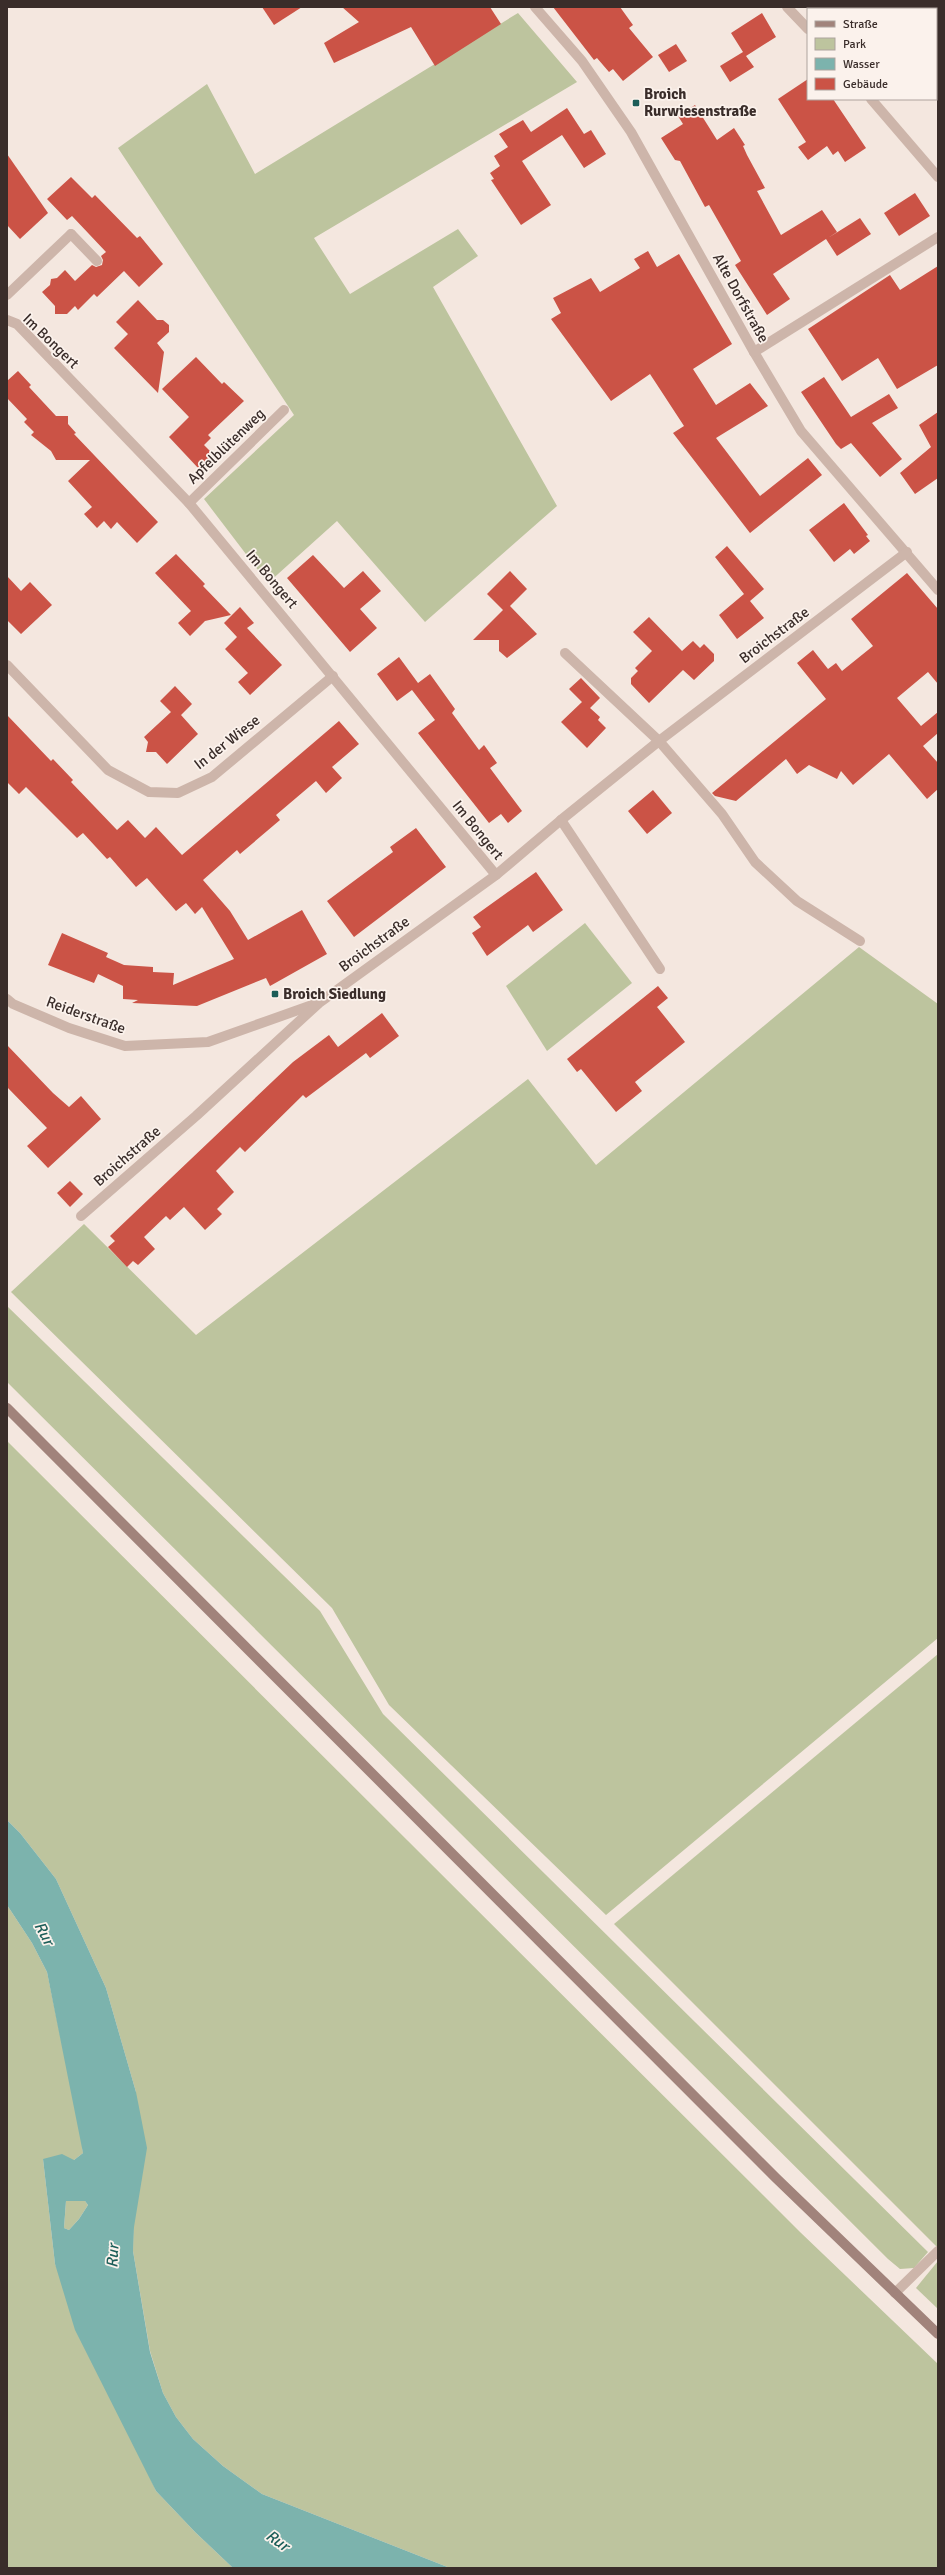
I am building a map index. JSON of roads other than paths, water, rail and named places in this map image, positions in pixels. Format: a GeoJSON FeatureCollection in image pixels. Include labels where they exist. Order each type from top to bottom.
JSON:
{"type":"FeatureCollection","features":[{"type":"Feature","properties":{"kind":"main road"},"geometry":{"type":"LineString","coordinates":[[7,1408],[776,2178],[938,2334]]}},
{"type":"Feature","properties":{"kind":"street","name":"Alte Dorfstraße"},"geometry":{"type":"LineString","coordinates":[[535,7],[582,61],[631,132],[754,352],[801,430],[938,590]]}},
{"type":"Feature","properties":{"kind":"street"},"geometry":{"type":"LineString","coordinates":[[787,7],[807,28]]}},
{"type":"Feature","properties":{"kind":"street"},"geometry":{"type":"LineString","coordinates":[[872,100],[938,177]]}},
{"type":"Feature","properties":{"kind":"street"},"geometry":{"type":"LineString","coordinates":[[7,295],[71,234],[97,261]]}},
{"type":"Feature","properties":{"kind":"street"},"geometry":{"type":"LineString","coordinates":[[754,352],[938,237]]}},
{"type":"Feature","properties":{"kind":"street","name":"Im Bongert"},"geometry":{"type":"LineString","coordinates":[[7,320],[17,324],[189,503],[496,875]]}},
{"type":"Feature","properties":{"kind":"street","name":"Apfelblütenweg"},"geometry":{"type":"LineString","coordinates":[[189,503],[284,410]]}},
{"type":"Feature","properties":{"kind":"street","name":"Broichstraße"},"geometry":{"type":"LineString","coordinates":[[81,1216],[196,1116],[319,1002],[496,875],[560,820],[659,741],[907,552]]}},
{"type":"Feature","properties":{"kind":"street"},"geometry":{"type":"LineString","coordinates":[[565,653],[659,741],[722,814],[755,862],[797,901],[860,941]]}},
{"type":"Feature","properties":{"kind":"street","name":"In der Wiese"},"geometry":{"type":"LineString","coordinates":[[7,665],[108,770],[149,792],[178,794],[212,777],[333,676]]}},
{"type":"Feature","properties":{"kind":"street"},"geometry":{"type":"LineString","coordinates":[[560,820],[660,969]]}},
{"type":"Feature","properties":{"kind":"street","name":"Reiderstraße"},"geometry":{"type":"LineString","coordinates":[[7,999],[13,1004],[69,1028],[125,1046],[208,1042],[319,1002]]}},
{"type":"Feature","properties":{"kind":"street"},"geometry":{"type":"LineString","coordinates":[[895,2293],[938,2251]]}},
{"type":"Feature","properties":{"kind":"water","name":"Rur"},"geometry":{"type":"Polygon","coordinates":[[[7,1820],[20,1833],[56,1879],[106,1988],[136,2092],[147,2148],[134,2227],[133,2251],[150,2352],[163,2393],[176,2417],[193,2439],[223,2466],[262,2494],[450,2568],[233,2568],[195,2532],[156,2491],[75,2330],[55,2264],[43,2159],[62,2154],[74,2160],[83,2153],[47,1972],[32,1943],[7,1905],[7,1820]],[[66,2201],[64,2228],[69,2230],[79,2219],[88,2205],[85,2201],[66,2201]]]}},
{"type":"Feature","properties":{"kind":"place","name":"Broich Rurwiesenstraße"},"geometry":{"type":"Point","coordinates":[636,103]}},
{"type":"Feature","properties":{"kind":"place","name":"Broich Siedlung"},"geometry":{"type":"Point","coordinates":[275,994]}}]}
